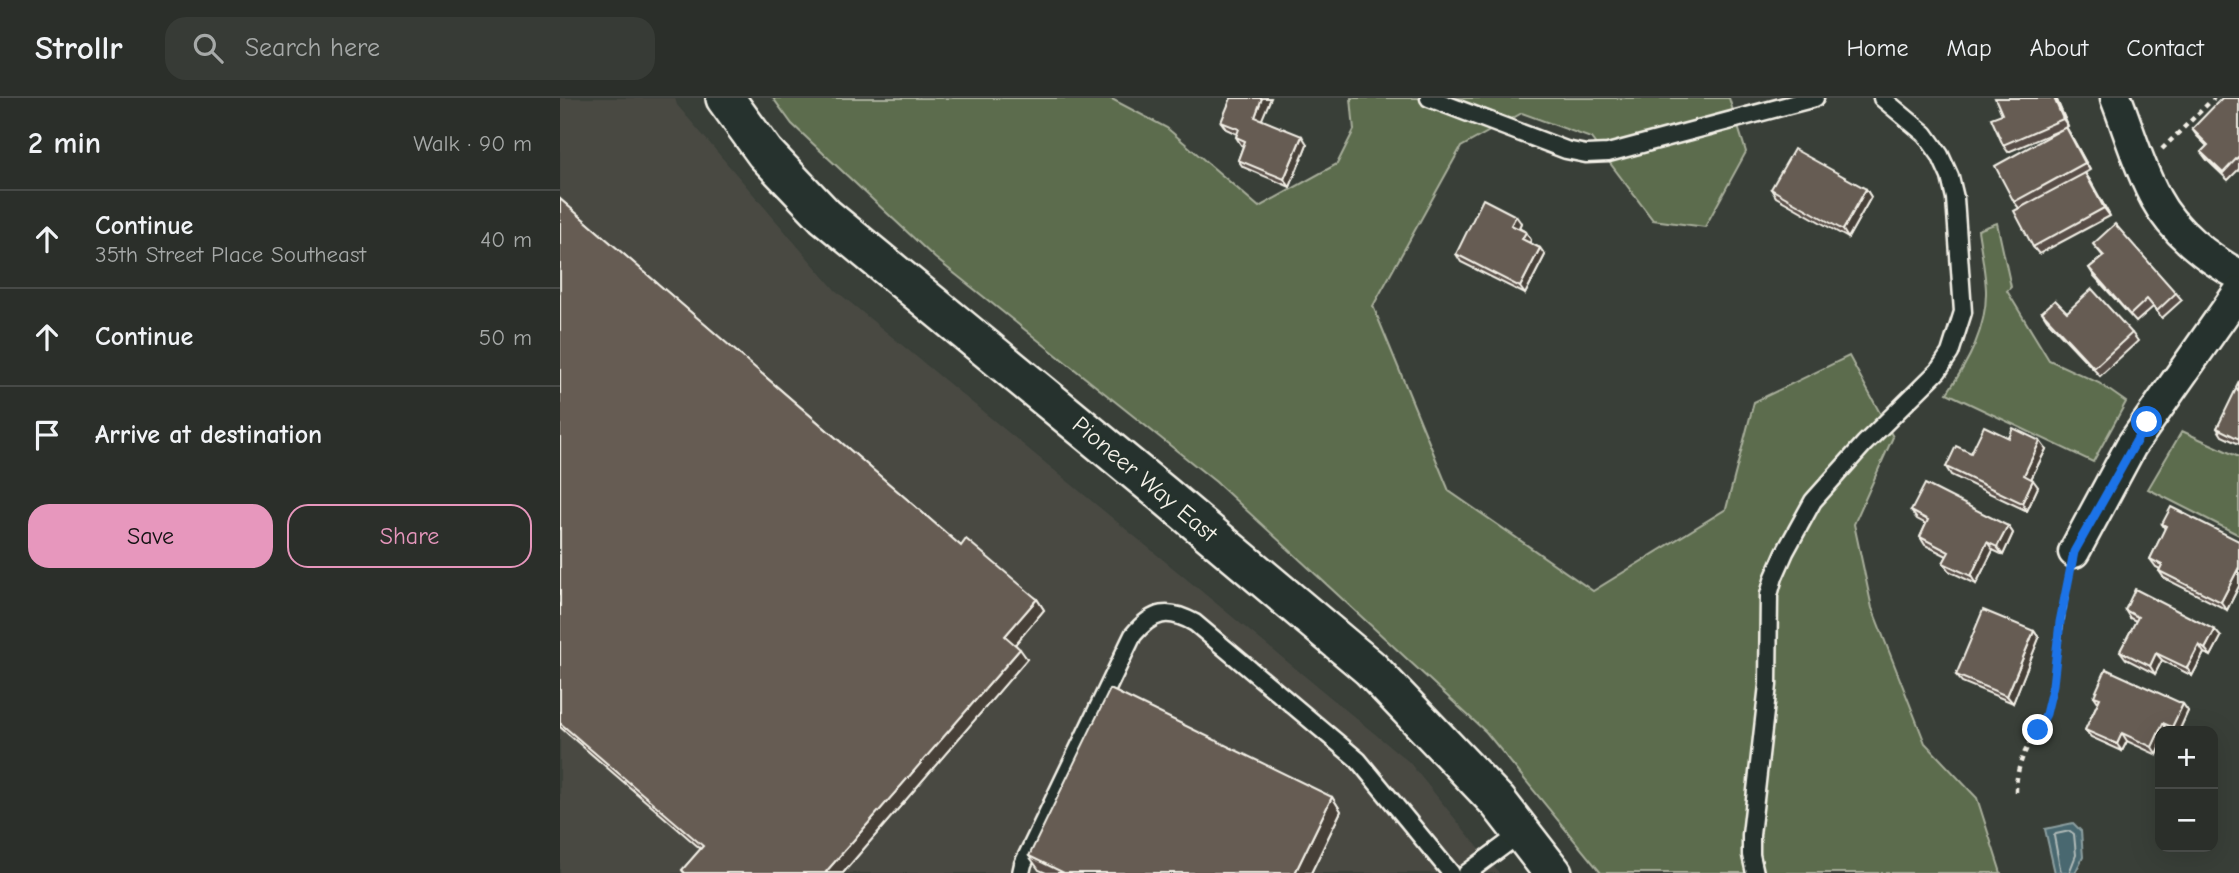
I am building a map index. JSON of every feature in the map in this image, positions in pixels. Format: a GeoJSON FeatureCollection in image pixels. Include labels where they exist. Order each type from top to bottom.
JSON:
{"type":"FeatureCollection","features":[{"type":"Feature","properties":{"kind":"street","name":"Pioneer Way East"},"geometry":{"type":"LineString","coordinates":[[725,98],[765,153],[825,216],[1154,486],[1370,668],[1498,802],[1553,873]]}},
{"type":"Feature","properties":{"kind":"street"},"geometry":{"type":"LineString","coordinates":[[2116,98],[2156,199],[2175,225],[2200,250],[2239,275]]}},
{"type":"Feature","properties":{"kind":"street"},"geometry":{"type":"LineString","coordinates":[[2074,552],[2131,446],[2239,292]]}},
{"type":"Feature","properties":{"kind":"lane"},"geometry":{"type":"LineString","coordinates":[[1429,98],[1566,150],[1586,154],[1608,153],[1815,98]]}},
{"type":"Feature","properties":{"kind":"lane"},"geometry":{"type":"LineString","coordinates":[[1755,873],[1751,835],[1768,685],[1769,595],[1774,577],[1813,501],[1864,444],[1938,371],[1950,353],[1963,312],[1955,198],[1950,177],[1940,155],[1925,134],[1882,98]]}},
{"type":"Feature","properties":{"kind":"lane"},"geometry":{"type":"LineString","coordinates":[[1021,873],[1133,635],[1143,622],[1153,616],[1168,613],[1195,623],[1358,760],[1451,873]]}},
{"type":"Feature","properties":{"kind":"lane"},"geometry":{"type":"LineString","coordinates":[[1467,873],[1521,832]]}},
{"type":"Feature","properties":{"kind":"path"},"geometry":{"type":"LineString","coordinates":[[2143,167],[2214,98]]}},
{"type":"Feature","properties":{"kind":"path"},"geometry":{"type":"LineString","coordinates":[[2016,792],[2016,773],[2020,761],[2046,714],[2050,700],[2060,622],[2074,552]]}},
{"type":"Feature","properties":{"kind":"shaded area"},"geometry":{"type":"Polygon","coordinates":[[[560,98],[675,98],[677,105],[835,290],[1409,762],[1499,873],[560,873],[560,98]]]}},
{"type":"Feature","properties":{"kind":"green space"},"geometry":{"type":"Polygon","coordinates":[[[773,98],[1110,98],[1167,128],[1259,207],[1337,164],[1354,130],[1351,98],[1729,98],[1746,152],[1705,227],[1653,220],[1591,138],[1522,113],[1461,147],[1373,306],[1449,491],[1593,591],[1726,509],[1754,402],[1849,356],[1893,437],[1854,524],[1872,608],[1925,743],[1977,798],[2001,873],[1601,873],[1486,732],[1216,482],[935,258],[792,124],[773,98]]]}},
{"type":"Feature","properties":{"kind":"green space"},"geometry":{"type":"Polygon","coordinates":[[[1997,223],[2011,287],[2007,291],[2049,360],[2099,383],[2126,402],[2093,462],[1947,393],[1969,357],[1983,318],[1986,290],[1978,230],[1997,223]]]}},
{"type":"Feature","properties":{"kind":"green space"},"geometry":{"type":"Polygon","coordinates":[[[2182,431],[2239,457],[2239,535],[2148,489],[2182,431]]]}},
{"type":"Feature","properties":{"kind":"water"},"geometry":{"type":"Polygon","coordinates":[[[2073,823],[2081,831],[2083,857],[2075,873],[2055,873],[2045,829],[2073,823]]]}},
{"type":"Feature","properties":{"kind":"building"},"geometry":{"type":"Polygon","coordinates":[[[1231,98],[1262,98],[1255,117],[1302,136],[1284,179],[1238,160],[1245,141],[1236,137],[1239,129],[1221,122],[1231,98]]]}},
{"type":"Feature","properties":{"kind":"building"},"geometry":{"type":"Polygon","coordinates":[[[1995,98],[2054,98],[2063,119],[2003,145],[1991,118],[2002,114],[1995,98]]]}},
{"type":"Feature","properties":{"kind":"building"},"geometry":{"type":"Polygon","coordinates":[[[2222,98],[2239,98],[2239,156],[2223,173],[2201,152],[2208,145],[2192,129],[2222,98]]]}},
{"type":"Feature","properties":{"kind":"building"},"geometry":{"type":"Polygon","coordinates":[[[2066,127],[2085,163],[2014,202],[1995,166],[2066,127]]]}},
{"type":"Feature","properties":{"kind":"building"},"geometry":{"type":"Polygon","coordinates":[[[1794,149],[1866,189],[1843,230],[1771,189],[1794,149]]]}},
{"type":"Feature","properties":{"kind":"building"},"geometry":{"type":"Polygon","coordinates":[[[2085,173],[2104,208],[2033,247],[2014,211],[2085,173]]]}},
{"type":"Feature","properties":{"kind":"building"},"geometry":{"type":"Polygon","coordinates":[[[560,199],[961,546],[966,539],[1037,599],[1005,636],[1020,649],[825,873],[685,873],[682,870],[703,846],[560,723],[560,199]]]}},
{"type":"Feature","properties":{"kind":"building"},"geometry":{"type":"Polygon","coordinates":[[[1483,199],[1516,216],[1511,225],[1526,232],[1522,239],[1540,248],[1520,287],[1456,254],[1483,199]]]}},
{"type":"Feature","properties":{"kind":"building"},"geometry":{"type":"Polygon","coordinates":[[[2115,224],[2176,293],[2157,311],[2147,299],[2130,315],[2089,268],[2104,256],[2093,244],[2115,224]]]}},
{"type":"Feature","properties":{"kind":"building"},"geometry":{"type":"Polygon","coordinates":[[[2092,289],[2132,333],[2094,368],[2042,312],[2055,300],[2067,312],[2092,289]]]}},
{"type":"Feature","properties":{"kind":"building"},"geometry":{"type":"Polygon","coordinates":[[[2236,389],[2239,391],[2239,439],[2217,428],[2236,389]]]}},
{"type":"Feature","properties":{"kind":"building"},"geometry":{"type":"Polygon","coordinates":[[[1984,426],[2009,438],[2013,428],[2040,441],[2024,475],[2033,480],[2022,503],[1946,467],[1956,446],[1971,453],[1984,426]]]}},
{"type":"Feature","properties":{"kind":"building"},"geometry":{"type":"Polygon","coordinates":[[[1925,484],[2008,526],[1997,547],[1987,542],[1971,576],[1943,563],[1949,552],[1920,537],[1928,520],[1911,511],[1925,484]]]}},
{"type":"Feature","properties":{"kind":"building"},"geometry":{"type":"Polygon","coordinates":[[[2171,507],[2239,541],[2239,567],[2221,602],[2159,571],[2162,565],[2150,559],[2166,526],[2162,524],[2171,507]]]}},
{"type":"Feature","properties":{"kind":"building"},"geometry":{"type":"Polygon","coordinates":[[[2135,589],[2215,630],[2205,649],[2199,645],[2187,668],[2156,653],[2150,666],[2120,651],[2138,617],[2125,610],[2135,589]]]}},
{"type":"Feature","properties":{"kind":"building"},"geometry":{"type":"Polygon","coordinates":[[[1983,610],[2034,631],[2007,696],[1956,675],[1983,610]]]}},
{"type":"Feature","properties":{"kind":"building"},"geometry":{"type":"Polygon","coordinates":[[[2106,669],[2183,704],[2172,726],[2163,723],[2162,726],[2155,726],[2152,747],[2122,733],[2117,744],[2085,730],[2100,698],[2094,696],[2106,669]]]}},
{"type":"Feature","properties":{"kind":"building"},"geometry":{"type":"Polygon","coordinates":[[[1110,689],[1332,797],[1295,873],[1064,873],[1029,856],[1110,689]]]}},
{"type":"Feature","properties":{"kind":"route"},"geometry":{"type":"LineString","coordinates":[[2038,730],[2046,714],[2053,685],[2060,622],[2074,552],[2131,446],[2147,422]]}}]}
